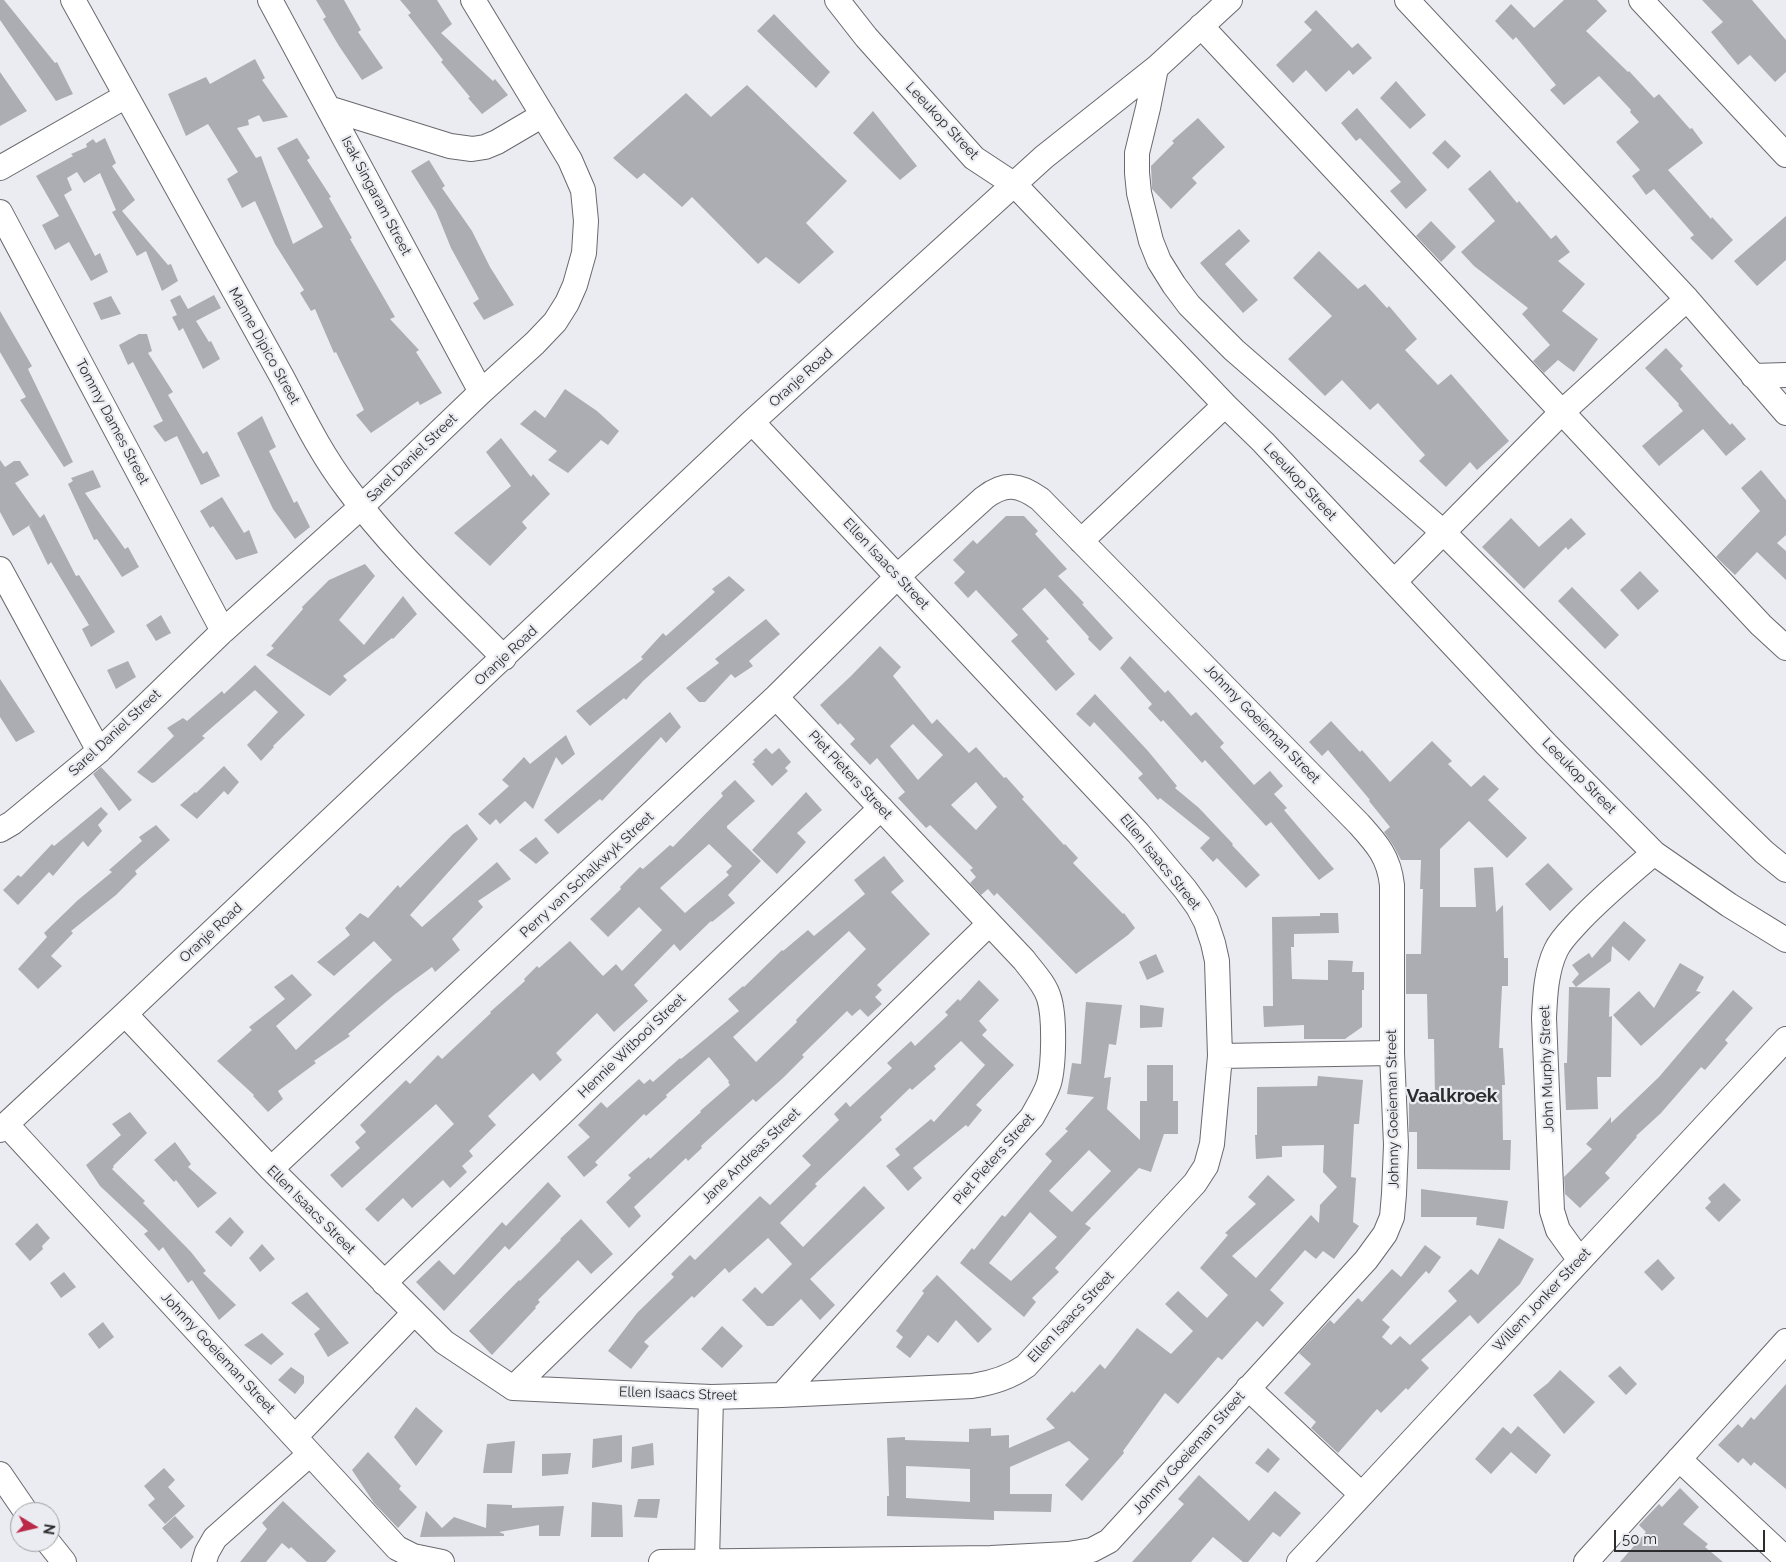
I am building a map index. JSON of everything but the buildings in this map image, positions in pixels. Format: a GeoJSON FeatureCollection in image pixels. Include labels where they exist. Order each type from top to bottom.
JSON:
{"type":"FeatureCollection","features":[{"type":"Feature","properties":{"kind":"street","name":"Manne Dipico Street"},"geometry":{"type":"LineString","coordinates":[[73,0],[330,464],[361,507],[404,557],[504,658]]}},
{"type":"Feature","properties":{"kind":"street","name":"Isak Singaram Street"},"geometry":{"type":"LineString","coordinates":[[270,0],[481,392]]}},
{"type":"Feature","properties":{"kind":"street","name":"Sarel Daniel Street"},"geometry":{"type":"LineString","coordinates":[[0,830],[12,823],[99,751],[223,631],[361,507],[535,343],[555,322],[567,303],[575,286],[584,253],[586,221],[583,190],[570,160],[473,0]]}},
{"type":"Feature","properties":{"kind":"street","name":"Leeukop Street"},"geometry":{"type":"LineString","coordinates":[[837,0],[866,38],[974,158],[1015,185],[1262,442],[1354,541],[1395,581],[1546,744],[1654,853],[1729,905],[1786,940]]}},
{"type":"Feature","properties":{"kind":"street","name":"Oranje Road"},"geometry":{"type":"LineString","coordinates":[[3,1127],[504,658],[752,422],[1044,157],[1156,68],[1230,0]]}},
{"type":"Feature","properties":{"kind":"street"},"geometry":{"type":"LineString","coordinates":[[1407,0],[1687,299],[1786,413]]}},
{"type":"Feature","properties":{"kind":"street"},"geometry":{"type":"LineString","coordinates":[[1640,0],[1786,155]]}},
{"type":"Feature","properties":{"kind":"street"},"geometry":{"type":"LineString","coordinates":[[1201,26],[1761,625],[1786,648]]}},
{"type":"Feature","properties":{"kind":"street"},"geometry":{"type":"LineString","coordinates":[[1156,68],[1137,153],[1139,193],[1151,241],[1159,261],[1189,305],[1234,350],[1442,531],[1724,814],[1786,870]]}},
{"type":"Feature","properties":{"kind":"street"},"geometry":{"type":"LineString","coordinates":[[0,168],[126,96]]}},
{"type":"Feature","properties":{"kind":"street"},"geometry":{"type":"LineString","coordinates":[[328,108],[450,146],[472,150],[490,145],[543,115]]}},
{"type":"Feature","properties":{"kind":"street","name":"Tommy Dames Street"},"geometry":{"type":"LineString","coordinates":[[0,212],[223,631]]}},
{"type":"Feature","properties":{"kind":"street"},"geometry":{"type":"LineString","coordinates":[[1395,581],[1442,531],[1562,412],[1687,299]]}},
{"type":"Feature","properties":{"kind":"street"},"geometry":{"type":"LineString","coordinates":[[1753,376],[1786,375]]}},
{"type":"Feature","properties":{"kind":"street"},"geometry":{"type":"LineString","coordinates":[[1082,541],[1225,405]]}},
{"type":"Feature","properties":{"kind":"street","name":"Ellen Isaacs Street"},"geometry":{"type":"LineString","coordinates":[[125,1014],[271,1170],[444,1342],[513,1388],[711,1397],[782,1395],[972,1386],[999,1380],[1026,1366],[1201,1175],[1206,1166],[1212,1144],[1220,1056],[1216,961],[1213,943],[1206,922],[1198,907],[1138,833],[752,422]]}},
{"type":"Feature","properties":{"kind":"street","name":"Johnny Goeieman Street"},"geometry":{"type":"LineString","coordinates":[[661,1562],[990,1558],[1068,1554],[1092,1550],[1109,1541],[1366,1260],[1385,1234],[1392,1217],[1396,1145],[1392,1053],[1392,885],[1387,860],[1377,844],[1082,541],[1040,499],[1032,494],[1018,487],[999,488],[984,498],[898,576]]}},
{"type":"Feature","properties":{"kind":"street"},"geometry":{"type":"LineString","coordinates":[[0,569],[99,751]]}},
{"type":"Feature","properties":{"kind":"street","name":"Perry van Schalkwyk Street"},"geometry":{"type":"LineString","coordinates":[[271,1170],[776,696],[898,576]]}},
{"type":"Feature","properties":{"kind":"street","name":"Piet Pieters Street"},"geometry":{"type":"LineString","coordinates":[[776,696],[1024,960],[1044,986],[1049,998],[1052,1038],[1052,1061],[1049,1082],[1032,1118],[782,1395]]}},
{"type":"Feature","properties":{"kind":"street","name":"Hennie Witbooi Street"},"geometry":{"type":"LineString","coordinates":[[384,1283],[881,808]]}},
{"type":"Feature","properties":{"kind":"street","name":"John Murphy Street"},"geometry":{"type":"LineString","coordinates":[[1580,1259],[1558,1230],[1552,1211],[1544,1018],[1545,993],[1549,970],[1556,950],[1566,935],[1610,890],[1654,853]]}},
{"type":"Feature","properties":{"kind":"street","name":"Jane Andreas Street"},"geometry":{"type":"LineString","coordinates":[[513,1388],[989,924]]}},
{"type":"Feature","properties":{"kind":"street","name":"Willem Jonker Street"},"geometry":{"type":"LineString","coordinates":[[1299,1562],[1360,1494],[1786,1039]]}},
{"type":"Feature","properties":{"kind":"street"},"geometry":{"type":"LineString","coordinates":[[1220,1056],[1392,1053]]}},
{"type":"Feature","properties":{"kind":"street","name":"Johnny Goeieman Street"},"geometry":{"type":"LineString","coordinates":[[3,1127],[303,1445],[397,1548],[413,1556],[442,1562]]}},
{"type":"Feature","properties":{"kind":"street"},"geometry":{"type":"LineString","coordinates":[[204,1562],[215,1538],[303,1445],[414,1313]]}},
{"type":"Feature","properties":{"kind":"street"},"geometry":{"type":"LineString","coordinates":[[1586,1562],[1786,1342]]}},
{"type":"Feature","properties":{"kind":"street"},"geometry":{"type":"LineString","coordinates":[[1248,1388],[1360,1494]]}},
{"type":"Feature","properties":{"kind":"street"},"geometry":{"type":"LineString","coordinates":[[707,1562],[711,1397]]}},
{"type":"Feature","properties":{"kind":"street"},"geometry":{"type":"LineString","coordinates":[[1679,1459],[1786,1559]]}},
{"type":"Feature","properties":{"kind":"street"},"geometry":{"type":"LineString","coordinates":[[0,1474],[19,1502]]}},
{"type":"Feature","properties":{"kind":"street"},"geometry":{"type":"LineString","coordinates":[[56,1552],[64,1562]]}},
{"type":"Feature","properties":{"kind":"district","name":"Vaalkroek"},"geometry":{"type":"Point","coordinates":[1452,1096]}}]}
